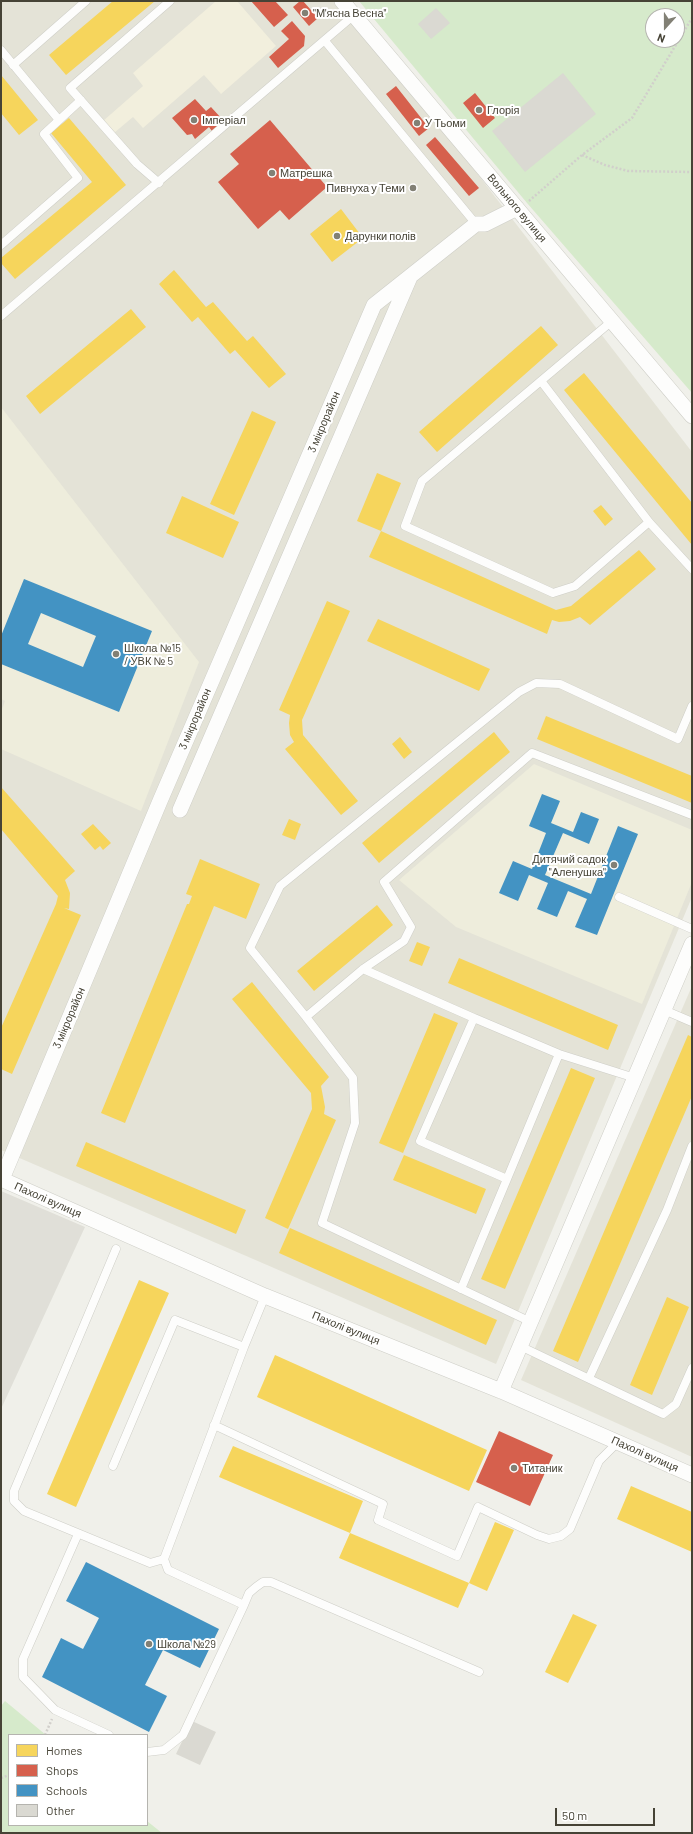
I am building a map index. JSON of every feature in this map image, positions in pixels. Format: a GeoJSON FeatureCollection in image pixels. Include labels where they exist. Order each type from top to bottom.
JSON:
{"type":"FeatureCollection","features":[{"type":"Feature","properties":{"kind":"street","name":"Вольного вулиця"},"geometry":{"type":"LineString","coordinates":[[342,1],[522,206],[612,321],[692,416]]}},
{"type":"Feature","properties":{"kind":"street","name":"3 мікрорайон"},"geometry":{"type":"LineString","coordinates":[[1,1179],[160,801],[374,305],[476,224],[485,224],[522,206]]}},
{"type":"Feature","properties":{"kind":"street","name":"3 мікрорайон"},"geometry":{"type":"LineString","coordinates":[[180,810],[412,275]]}},
{"type":"Feature","properties":{"kind":"street"},"geometry":{"type":"LineString","coordinates":[[501,1390],[692,944]]}},
{"type":"Feature","properties":{"kind":"street","name":"Пахолі вулиця"},"geometry":{"type":"LineString","coordinates":[[1,1179],[265,1296],[501,1390],[692,1475]]}},
{"type":"Feature","properties":{"kind":"lane"},"geometry":{"type":"LineString","coordinates":[[14,65],[86,1]]}},
{"type":"Feature","properties":{"kind":"lane"},"geometry":{"type":"LineString","coordinates":[[159,183],[137,164],[70,88],[170,1]]}},
{"type":"Feature","properties":{"kind":"lane"},"geometry":{"type":"LineString","coordinates":[[1,316],[159,183],[354,15]]}},
{"type":"Feature","properties":{"kind":"lane"},"geometry":{"type":"LineString","coordinates":[[325,41],[476,224]]}},
{"type":"Feature","properties":{"kind":"lane"},"geometry":{"type":"LineString","coordinates":[[1,50],[60,120]]}},
{"type":"Feature","properties":{"kind":"lane"},"geometry":{"type":"LineString","coordinates":[[1,246],[78,178],[44,134],[80,100]]}},
{"type":"Feature","properties":{"kind":"lane"},"geometry":{"type":"LineString","coordinates":[[612,321],[422,481],[405,526],[553,593],[575,586],[649,522]]}},
{"type":"Feature","properties":{"kind":"lane"},"geometry":{"type":"LineString","coordinates":[[541,380],[649,522],[692,569]]}},
{"type":"Feature","properties":{"kind":"lane"},"geometry":{"type":"LineString","coordinates":[[530,1322],[322,1223],[355,1123],[353,1078],[306,1016],[250,948],[280,886],[519,692],[536,683],[560,684],[678,739],[692,706]]}},
{"type":"Feature","properties":{"kind":"lane"},"geometry":{"type":"LineString","coordinates":[[306,1016],[364,969],[404,940],[411,927],[384,882],[532,753],[692,814]]}},
{"type":"Feature","properties":{"kind":"lane"},"geometry":{"type":"LineString","coordinates":[[619,897],[692,929]]}},
{"type":"Feature","properties":{"kind":"lane"},"geometry":{"type":"LineString","coordinates":[[364,969],[559,1054],[634,1078]]}},
{"type":"Feature","properties":{"kind":"lane"},"geometry":{"type":"LineString","coordinates":[[664,1010],[692,1022]]}},
{"type":"Feature","properties":{"kind":"lane"},"geometry":{"type":"LineString","coordinates":[[474,1018],[420,1141],[507,1179]]}},
{"type":"Feature","properties":{"kind":"lane"},"geometry":{"type":"LineString","coordinates":[[461,1289],[559,1054]]}},
{"type":"Feature","properties":{"kind":"lane"},"geometry":{"type":"LineString","coordinates":[[589,1378],[667,1210],[692,1146]]}},
{"type":"Feature","properties":{"kind":"lane"},"geometry":{"type":"LineString","coordinates":[[116,1249],[14,1491],[14,1501],[24,1511],[150,1564],[164,1559]]}},
{"type":"Feature","properties":{"kind":"lane"},"geometry":{"type":"LineString","coordinates":[[244,1605],[168,1570],[164,1559],[244,1346],[265,1296]]}},
{"type":"Feature","properties":{"kind":"lane"},"geometry":{"type":"LineString","coordinates":[[113,1466],[175,1320],[244,1346]]}},
{"type":"Feature","properties":{"kind":"lane"},"geometry":{"type":"LineString","coordinates":[[520,1346],[663,1414],[676,1404],[692,1368]]}},
{"type":"Feature","properties":{"kind":"lane"},"geometry":{"type":"LineString","coordinates":[[214,1425],[383,1504],[378,1520],[457,1556],[478,1507],[537,1535],[549,1538],[561,1536],[570,1529],[600,1461],[618,1442]]}},
{"type":"Feature","properties":{"kind":"lane"},"geometry":{"type":"LineString","coordinates":[[78,1534],[22,1659],[23,1677],[55,1710],[107,1734]]}},
{"type":"Feature","properties":{"kind":"lane"},"geometry":{"type":"LineString","coordinates":[[148,1752],[164,1750],[183,1735],[249,1593],[264,1582],[271,1582],[479,1672]]}},
{"type":"Feature","properties":{"kind":"path"},"geometry":{"type":"LineString","coordinates":[[522,206],[582,155],[632,118],[692,18]]}},
{"type":"Feature","properties":{"kind":"path"},"geometry":{"type":"LineString","coordinates":[[582,155],[605,165],[628,170],[692,172]]}},
{"type":"Feature","properties":{"kind":"path"},"geometry":{"type":"LineString","coordinates":[[45,1734],[55,1710]]}},
{"type":"Feature","properties":{"kind":"shaded area"},"geometry":{"type":"Polygon","coordinates":[[[1,1],[344,1],[692,452],[692,897],[496,1364],[1,1150],[1,1]]]}},
{"type":"Feature","properties":{"kind":"shaded area"},"geometry":{"type":"Polygon","coordinates":[[[216,1],[237,1],[276,46],[221,94],[204,75],[143,128],[133,117],[114,133],[103,121],[143,86],[133,73],[216,1]]]}},
{"type":"Feature","properties":{"kind":"shaded area"},"geometry":{"type":"Polygon","coordinates":[[[1,407],[199,662],[141,811],[1,749],[1,712],[5,701],[1,699],[1,407]]]}},
{"type":"Feature","properties":{"kind":"shaded area"},"geometry":{"type":"Polygon","coordinates":[[[534,764],[692,830],[692,882],[642,1004],[456,927],[399,880],[534,764]]]}},
{"type":"Feature","properties":{"kind":"shaded area"},"geometry":{"type":"Polygon","coordinates":[[[692,986],[692,1457],[521,1380],[692,986]]]}},
{"type":"Feature","properties":{"kind":"shaded area"},"geometry":{"type":"Polygon","coordinates":[[[1,1191],[85,1227],[1,1409],[1,1191]]]}},
{"type":"Feature","properties":{"kind":"green space"},"geometry":{"type":"Polygon","coordinates":[[[359,1],[692,1],[692,393],[527,203],[359,1]]]}},
{"type":"Feature","properties":{"kind":"green space"},"geometry":{"type":"Polygon","coordinates":[[[5,1701],[45,1734],[8,1734],[8,1826],[148,1826],[148,1822],[162,1833],[1,1833],[1,1706],[5,1701]]]}},
{"type":"Feature","properties":{"kind":"building: Homes"},"geometry":{"type":"Polygon","coordinates":[[[113,1],[155,1],[66,75],[49,55],[113,1]]]}},
{"type":"Feature","properties":{"kind":"building: Homes"},"geometry":{"type":"Polygon","coordinates":[[[1,75],[38,120],[19,135],[1,113],[1,75]]]}},
{"type":"Feature","properties":{"kind":"building: Homes"},"geometry":{"type":"Polygon","coordinates":[[[69,118],[126,185],[15,279],[1,263],[1,258],[92,182],[51,133],[69,118]]]}},
{"type":"Feature","properties":{"kind":"building: Homes","name":"Дарунки полів"},"geometry":{"type":"Polygon","coordinates":[[[341,209],[363,238],[332,262],[310,234],[341,209]]]}},
{"type":"Feature","properties":{"kind":"building: Homes"},"geometry":{"type":"Polygon","coordinates":[[[174,270],[206,307],[213,302],[247,341],[253,336],[286,374],[269,388],[235,350],[230,354],[198,317],[192,322],[159,284],[174,270]]]}},
{"type":"Feature","properties":{"kind":"building: Homes"},"geometry":{"type":"Polygon","coordinates":[[[131,309],[146,327],[40,414],[26,396],[131,309]]]}},
{"type":"Feature","properties":{"kind":"building: Homes"},"geometry":{"type":"Polygon","coordinates":[[[541,326],[558,345],[437,452],[419,432],[541,326]]]}},
{"type":"Feature","properties":{"kind":"building: Homes"},"geometry":{"type":"Polygon","coordinates":[[[584,373],[692,503],[692,545],[564,390],[584,373]]]}},
{"type":"Feature","properties":{"kind":"building: Homes"},"geometry":{"type":"Polygon","coordinates":[[[252,411],[276,422],[234,515],[210,504],[252,411]]]}},
{"type":"Feature","properties":{"kind":"building: Homes"},"geometry":{"type":"Polygon","coordinates":[[[377,473],[401,483],[381,531],[357,521],[377,473]]]}},
{"type":"Feature","properties":{"kind":"building: Homes"},"geometry":{"type":"Polygon","coordinates":[[[182,496],[239,522],[223,558],[166,533],[182,496]]]}},
{"type":"Feature","properties":{"kind":"building: Homes"},"geometry":{"type":"Polygon","coordinates":[[[601,505],[613,519],[605,526],[593,511],[601,505]]]}},
{"type":"Feature","properties":{"kind":"building: Homes"},"geometry":{"type":"Polygon","coordinates":[[[381,531],[556,610],[571,606],[639,550],[656,569],[590,625],[580,617],[570,621],[559,622],[552,620],[547,634],[369,557],[381,531]]]}},
{"type":"Feature","properties":{"kind":"building: Homes"},"geometry":{"type":"Polygon","coordinates":[[[327,601],[350,611],[302,720],[303,735],[358,801],[341,815],[285,749],[294,742],[290,735],[290,715],[279,710],[327,601]]]}},
{"type":"Feature","properties":{"kind":"building: Homes"},"geometry":{"type":"Polygon","coordinates":[[[378,619],[490,669],[479,691],[367,641],[378,619]]]}},
{"type":"Feature","properties":{"kind":"building: Homes"},"geometry":{"type":"Polygon","coordinates":[[[546,716],[692,776],[692,803],[537,739],[546,716]]]}},
{"type":"Feature","properties":{"kind":"building: Homes"},"geometry":{"type":"Polygon","coordinates":[[[494,732],[510,752],[379,863],[362,843],[494,732]]]}},
{"type":"Feature","properties":{"kind":"building: Homes"},"geometry":{"type":"Polygon","coordinates":[[[400,737],[412,752],[404,759],[392,744],[400,737]]]}},
{"type":"Feature","properties":{"kind":"building: Homes"},"geometry":{"type":"Polygon","coordinates":[[[1,787],[75,871],[65,880],[70,893],[69,909],[64,908],[81,915],[12,1074],[1,1069],[1,1028],[56,904],[58,896],[1,829],[1,787]]]}},
{"type":"Feature","properties":{"kind":"building: Homes"},"geometry":{"type":"Polygon","coordinates":[[[289,819],[301,824],[295,840],[282,835],[289,819]]]}},
{"type":"Feature","properties":{"kind":"building: Homes"},"geometry":{"type":"Polygon","coordinates":[[[93,824],[111,843],[103,850],[100,846],[95,850],[81,834],[93,824]]]}},
{"type":"Feature","properties":{"kind":"building: Homes"},"geometry":{"type":"Polygon","coordinates":[[[200,859],[260,884],[246,919],[214,906],[125,1123],[101,1113],[187,904],[189,904],[192,896],[186,894],[200,859]]]}},
{"type":"Feature","properties":{"kind":"building: Homes"},"geometry":{"type":"Polygon","coordinates":[[[377,905],[393,925],[314,991],[297,971],[377,905]]]}},
{"type":"Feature","properties":{"kind":"building: Homes"},"geometry":{"type":"Polygon","coordinates":[[[417,942],[430,947],[422,966],[409,961],[417,942]]]}},
{"type":"Feature","properties":{"kind":"building: Homes"},"geometry":{"type":"Polygon","coordinates":[[[459,958],[618,1025],[608,1050],[448,983],[459,958]]]}},
{"type":"Feature","properties":{"kind":"building: Homes"},"geometry":{"type":"Polygon","coordinates":[[[252,982],[329,1077],[321,1086],[325,1107],[324,1114],[336,1120],[288,1229],[265,1218],[312,1109],[311,1093],[232,999],[252,982]]]}},
{"type":"Feature","properties":{"kind":"building: Homes"},"geometry":{"type":"Polygon","coordinates":[[[434,1013],[458,1023],[403,1153],[379,1143],[434,1013]]]}},
{"type":"Feature","properties":{"kind":"building: Homes"},"geometry":{"type":"Polygon","coordinates":[[[688,1035],[692,1037],[692,1096],[578,1362],[553,1351],[688,1035]]]}},
{"type":"Feature","properties":{"kind":"building: Homes"},"geometry":{"type":"Polygon","coordinates":[[[571,1068],[595,1078],[505,1289],[481,1279],[571,1068]]]}},
{"type":"Feature","properties":{"kind":"building: Homes"},"geometry":{"type":"Polygon","coordinates":[[[86,1142],[246,1210],[236,1234],[76,1166],[86,1142]]]}},
{"type":"Feature","properties":{"kind":"building: Homes"},"geometry":{"type":"Polygon","coordinates":[[[404,1155],[486,1189],[476,1214],[393,1180],[404,1155]]]}},
{"type":"Feature","properties":{"kind":"building: Homes"},"geometry":{"type":"Polygon","coordinates":[[[290,1228],[497,1320],[486,1345],[279,1253],[290,1228]]]}},
{"type":"Feature","properties":{"kind":"building: Homes"},"geometry":{"type":"Polygon","coordinates":[[[139,1280],[169,1293],[76,1507],[47,1494],[139,1280]]]}},
{"type":"Feature","properties":{"kind":"building: Homes"},"geometry":{"type":"Polygon","coordinates":[[[667,1297],[689,1307],[652,1395],[630,1385],[667,1297]]]}},
{"type":"Feature","properties":{"kind":"building: Homes"},"geometry":{"type":"Polygon","coordinates":[[[275,1355],[487,1450],[469,1491],[257,1397],[275,1355]]]}},
{"type":"Feature","properties":{"kind":"building: Homes"},"geometry":{"type":"Polygon","coordinates":[[[233,1446],[363,1501],[350,1533],[219,1477],[233,1446]]]}},
{"type":"Feature","properties":{"kind":"building: Homes"},"geometry":{"type":"Polygon","coordinates":[[[631,1486],[692,1512],[692,1552],[617,1519],[631,1486]]]}},
{"type":"Feature","properties":{"kind":"building: Homes"},"geometry":{"type":"Polygon","coordinates":[[[495,1522],[514,1530],[487,1591],[469,1583],[495,1522]]]}},
{"type":"Feature","properties":{"kind":"building: Homes"},"geometry":{"type":"Polygon","coordinates":[[[350,1533],[469,1583],[458,1608],[339,1558],[350,1533]]]}},
{"type":"Feature","properties":{"kind":"building: Homes"},"geometry":{"type":"Polygon","coordinates":[[[573,1614],[597,1625],[568,1683],[545,1672],[573,1614]]]}},
{"type":"Feature","properties":{"kind":"building: Shops"},"geometry":{"type":"Polygon","coordinates":[[[251,1],[275,1],[288,15],[274,27],[251,1]]]}},
{"type":"Feature","properties":{"kind":"building: Shops","name":"\"М'ясна Весна\""},"geometry":{"type":"Polygon","coordinates":[[[300,1],[303,1],[318,18],[309,26],[293,7],[300,1]]]}},
{"type":"Feature","properties":{"kind":"building: Shops"},"geometry":{"type":"Polygon","coordinates":[[[292,21],[305,36],[304,46],[278,68],[269,57],[289,39],[281,31],[292,21]]]}},
{"type":"Feature","properties":{"kind":"building: Shops"},"geometry":{"type":"Polygon","coordinates":[[[396,86],[429,128],[419,136],[386,94],[396,86]]]}},
{"type":"Feature","properties":{"kind":"building: Shops","name":"Глорія"},"geometry":{"type":"Polygon","coordinates":[[[475,93],[495,118],[483,128],[463,103],[475,93]]]}},
{"type":"Feature","properties":{"kind":"building: Shops","name":"Імперіал"},"geometry":{"type":"Polygon","coordinates":[[[195,99],[206,111],[211,107],[222,119],[220,129],[214,134],[209,127],[195,139],[192,134],[187,135],[172,118],[195,99]]]}},
{"type":"Feature","properties":{"kind":"building: Shops","name":"Матрешка"},"geometry":{"type":"Polygon","coordinates":[[[270,120],[327,187],[289,220],[280,210],[258,229],[218,182],[239,164],[230,154],[270,120]]]}},
{"type":"Feature","properties":{"kind":"building: Shops"},"geometry":{"type":"Polygon","coordinates":[[[435,137],[479,188],[469,196],[426,145],[435,137]]]}},
{"type":"Feature","properties":{"kind":"building: Shops","name":"Титаник"},"geometry":{"type":"Polygon","coordinates":[[[499,1431],[553,1455],[530,1506],[476,1482],[499,1431]]]}},
{"type":"Feature","properties":{"kind":"building: Schools","name":"Школа №15 / УВК № 5"},"geometry":{"type":"Polygon","coordinates":[[[24,579],[152,631],[119,712],[1,664],[1,636],[24,579]],[[41,613],[28,644],[83,667],[96,636],[41,613]]]}},
{"type":"Feature","properties":{"kind":"building: Schools","name":"Дитячий садок \"Аленушка\""},"geometry":{"type":"Polygon","coordinates":[[[542,794],[560,801],[551,823],[573,832],[581,812],[599,819],[589,844],[563,833],[545,875],[591,894],[618,826],[638,834],[597,935],[575,927],[587,899],[568,891],[557,917],[537,909],[548,883],[529,875],[518,901],[499,893],[513,861],[532,869],[546,833],[529,826],[542,794]]]}},
{"type":"Feature","properties":{"kind":"building: Schools","name":"Школа №29"},"geometry":{"type":"Polygon","coordinates":[[[86,1562],[219,1629],[200,1668],[163,1650],[145,1685],[167,1696],[149,1732],[42,1677],[61,1638],[83,1649],[99,1618],[66,1601],[86,1562]]]}},
{"type":"Feature","properties":{"kind":"building: Other"},"geometry":{"type":"Polygon","coordinates":[[[436,8],[450,23],[431,39],[418,24],[436,8]]]}},
{"type":"Feature","properties":{"kind":"building: Other"},"geometry":{"type":"Polygon","coordinates":[[[563,73],[596,114],[525,172],[492,131],[563,73]]]}},
{"type":"Feature","properties":{"kind":"building: Other"},"geometry":{"type":"Polygon","coordinates":[[[192,1721],[216,1732],[200,1765],[176,1754],[192,1721]]]}},
{"type":"Feature","properties":{"kind":"place","name":"\"М'ясна Весна\""},"geometry":{"type":"Point","coordinates":[305,13]}},
{"type":"Feature","properties":{"kind":"place","name":"Глорія"},"geometry":{"type":"Point","coordinates":[479,110]}},
{"type":"Feature","properties":{"kind":"place","name":"Імперіал"},"geometry":{"type":"Point","coordinates":[194,120]}},
{"type":"Feature","properties":{"kind":"place","name":"У Тьоми"},"geometry":{"type":"Point","coordinates":[417,123]}},
{"type":"Feature","properties":{"kind":"place","name":"Матрешка"},"geometry":{"type":"Point","coordinates":[272,173]}},
{"type":"Feature","properties":{"kind":"place","name":"Пивнуха у Теми"},"geometry":{"type":"Point","coordinates":[413,188]}},
{"type":"Feature","properties":{"kind":"place","name":"Дарунки полів"},"geometry":{"type":"Point","coordinates":[337,236]}},
{"type":"Feature","properties":{"kind":"place","name":"Школа №15 / УВК № 5"},"geometry":{"type":"Point","coordinates":[116,654]}},
{"type":"Feature","properties":{"kind":"place","name":"Дитячий садок \"Аленушка\""},"geometry":{"type":"Point","coordinates":[614,865]}},
{"type":"Feature","properties":{"kind":"place","name":"Титаник"},"geometry":{"type":"Point","coordinates":[514,1468]}},
{"type":"Feature","properties":{"kind":"place","name":"Школа №29"},"geometry":{"type":"Point","coordinates":[149,1644]}}]}
